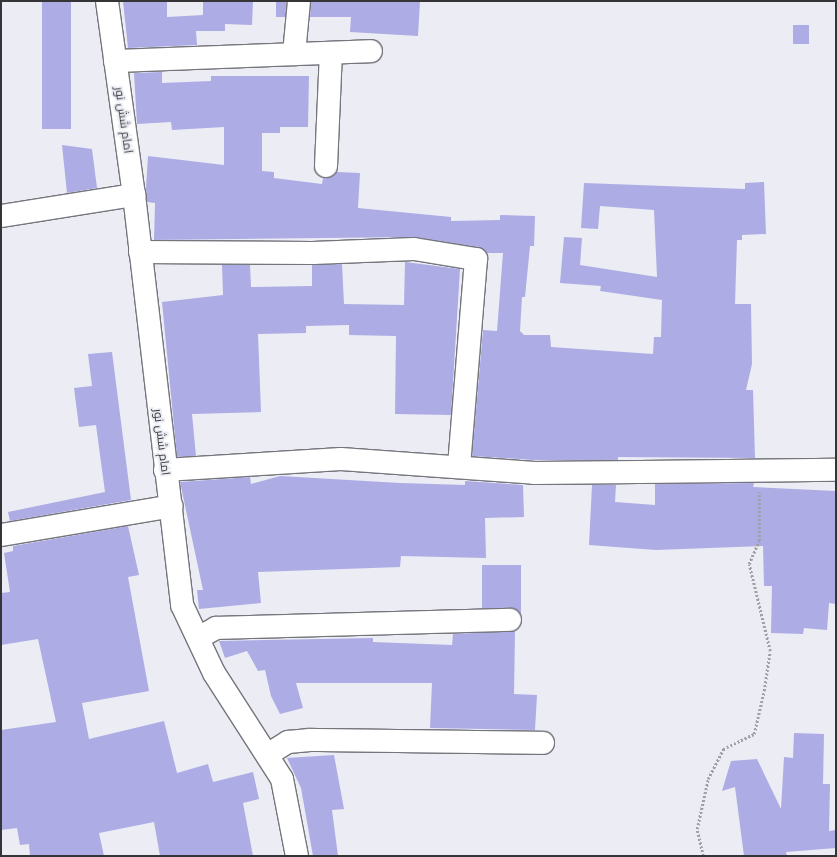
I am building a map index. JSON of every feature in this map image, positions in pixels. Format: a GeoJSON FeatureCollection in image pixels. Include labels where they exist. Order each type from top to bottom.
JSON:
{"type":"FeatureCollection","features":[{"type":"Feature","properties":{"kind":"street","name":"امام شش نور"},"geometry":{"type":"LineString","coordinates":[[107,1],[134,195],[165,470],[172,506],[182,605],[214,673],[282,779],[297,856]]}},
{"type":"Feature","properties":{"kind":"street"},"geometry":{"type":"LineString","coordinates":[[294,54],[299,1]]}},
{"type":"Feature","properties":{"kind":"street"},"geometry":{"type":"LineString","coordinates":[[115,61],[371,51]]}},
{"type":"Feature","properties":{"kind":"street"},"geometry":{"type":"LineString","coordinates":[[326,166],[331,53]]}},
{"type":"Feature","properties":{"kind":"street"},"geometry":{"type":"LineString","coordinates":[[1,216],[134,195]]}},
{"type":"Feature","properties":{"kind":"street"},"geometry":{"type":"LineString","coordinates":[[140,252],[313,253],[414,249],[476,258],[459,465]]}},
{"type":"Feature","properties":{"kind":"street"},"geometry":{"type":"LineString","coordinates":[[165,470],[341,459],[459,465],[534,473],[836,470]]}},
{"type":"Feature","properties":{"kind":"street"},"geometry":{"type":"LineString","coordinates":[[1,535],[172,506]]}},
{"type":"Feature","properties":{"kind":"street"},"geometry":{"type":"LineString","coordinates":[[198,638],[216,628],[510,620]]}},
{"type":"Feature","properties":{"kind":"street"},"geometry":{"type":"LineString","coordinates":[[267,754],[288,742],[310,740],[543,743]]}},
{"type":"Feature","properties":{"kind":"path"},"geometry":{"type":"LineString","coordinates":[[703,856],[698,829],[708,779],[723,749],[754,734],[764,691],[770,651],[749,564],[759,541],[760,471]]}},
{"type":"Feature","properties":{"kind":"building"},"geometry":{"type":"Polygon","coordinates":[[[42,1],[71,1],[71,129],[42,129],[42,1]]]}},
{"type":"Feature","properties":{"kind":"building"},"geometry":{"type":"Polygon","coordinates":[[[123,1],[167,1],[167,17],[203,15],[203,1],[253,1],[252,25],[225,24],[225,31],[196,31],[197,45],[128,48],[123,1]]]}},
{"type":"Feature","properties":{"kind":"building"},"geometry":{"type":"Polygon","coordinates":[[[276,1],[286,1],[286,17],[276,17],[276,1]]]}},
{"type":"Feature","properties":{"kind":"building"},"geometry":{"type":"Polygon","coordinates":[[[311,1],[420,1],[418,36],[350,32],[351,17],[310,17],[311,1]]]}},
{"type":"Feature","properties":{"kind":"building"},"geometry":{"type":"Polygon","coordinates":[[[793,25],[809,25],[809,44],[793,44],[793,25]]]}},
{"type":"Feature","properties":{"kind":"building"},"geometry":{"type":"Polygon","coordinates":[[[162,72],[162,83],[211,81],[211,76],[309,76],[308,127],[280,127],[280,133],[262,133],[262,171],[274,172],[274,178],[322,184],[323,178],[331,177],[337,172],[360,173],[358,208],[451,217],[451,221],[500,220],[500,215],[535,216],[534,246],[530,246],[525,297],[522,297],[520,331],[524,335],[550,335],[551,347],[653,354],[654,337],[661,337],[662,300],[600,291],[601,286],[560,283],[564,237],[582,238],[580,265],[657,277],[654,210],[600,206],[598,229],[581,228],[584,183],[745,189],[745,183],[764,182],[766,234],[742,235],[742,240],[737,240],[735,304],[751,304],[752,364],[746,390],[753,390],[755,458],[618,457],[618,460],[534,460],[472,456],[483,330],[497,331],[503,253],[487,253],[478,247],[414,237],[154,240],[155,203],[147,202],[146,188],[148,156],[224,165],[224,127],[172,130],[171,122],[137,124],[134,73],[162,72]]]}},
{"type":"Feature","properties":{"kind":"building"},"geometry":{"type":"Polygon","coordinates":[[[62,145],[92,149],[97,188],[67,193],[62,145]]]}},
{"type":"Feature","properties":{"kind":"building"},"geometry":{"type":"Polygon","coordinates":[[[405,262],[460,269],[451,415],[395,414],[396,336],[349,335],[349,325],[306,326],[306,333],[258,334],[261,412],[192,414],[196,456],[177,457],[162,302],[223,295],[222,265],[250,265],[251,287],[312,286],[312,265],[342,264],[344,304],[404,305],[405,262]]]}},
{"type":"Feature","properties":{"kind":"building"},"geometry":{"type":"Polygon","coordinates":[[[112,352],[131,500],[10,521],[8,512],[105,492],[96,425],[79,427],[74,388],[92,386],[88,354],[112,352]]]}},
{"type":"Feature","properties":{"kind":"building"},"geometry":{"type":"Polygon","coordinates":[[[280,476],[400,483],[465,485],[465,481],[523,485],[524,517],[485,518],[486,558],[401,556],[400,567],[258,572],[261,603],[199,609],[197,590],[203,590],[180,482],[250,477],[251,484],[280,476]]]}},
{"type":"Feature","properties":{"kind":"building"},"geometry":{"type":"Polygon","coordinates":[[[754,483],[753,487],[836,491],[836,604],[829,603],[827,630],[804,628],[803,634],[771,633],[772,586],[764,586],[763,546],[656,550],[589,545],[592,485],[616,485],[615,502],[655,505],[655,484],[754,483]]]}},
{"type":"Feature","properties":{"kind":"building"},"geometry":{"type":"Polygon","coordinates":[[[128,526],[139,575],[128,577],[149,691],[82,703],[89,739],[164,721],[177,773],[208,764],[213,782],[253,772],[259,799],[243,803],[253,856],[160,856],[154,822],[99,833],[104,856],[30,856],[29,844],[20,845],[17,828],[1,830],[1,730],[56,722],[38,639],[1,645],[1,593],[10,592],[4,553],[13,551],[13,546],[128,526]]]}},
{"type":"Feature","properties":{"kind":"building"},"geometry":{"type":"Polygon","coordinates":[[[482,565],[521,565],[521,616],[510,608],[482,608],[482,565]]]}},
{"type":"Feature","properties":{"kind":"building"},"geometry":{"type":"Polygon","coordinates":[[[515,631],[514,694],[537,695],[535,730],[430,728],[432,683],[296,683],[303,708],[280,714],[271,696],[265,670],[258,671],[247,651],[225,658],[219,641],[373,638],[373,642],[452,645],[453,634],[515,631]]]}},
{"type":"Feature","properties":{"kind":"building"},"geometry":{"type":"Polygon","coordinates":[[[794,733],[824,734],[823,784],[830,784],[829,831],[836,830],[836,848],[786,852],[787,856],[744,856],[735,787],[722,791],[731,761],[757,759],[781,809],[784,757],[793,758],[794,733]]]}},
{"type":"Feature","properties":{"kind":"building"},"geometry":{"type":"Polygon","coordinates":[[[334,755],[344,809],[332,810],[338,856],[313,856],[301,788],[287,758],[334,755]]]}}]}
